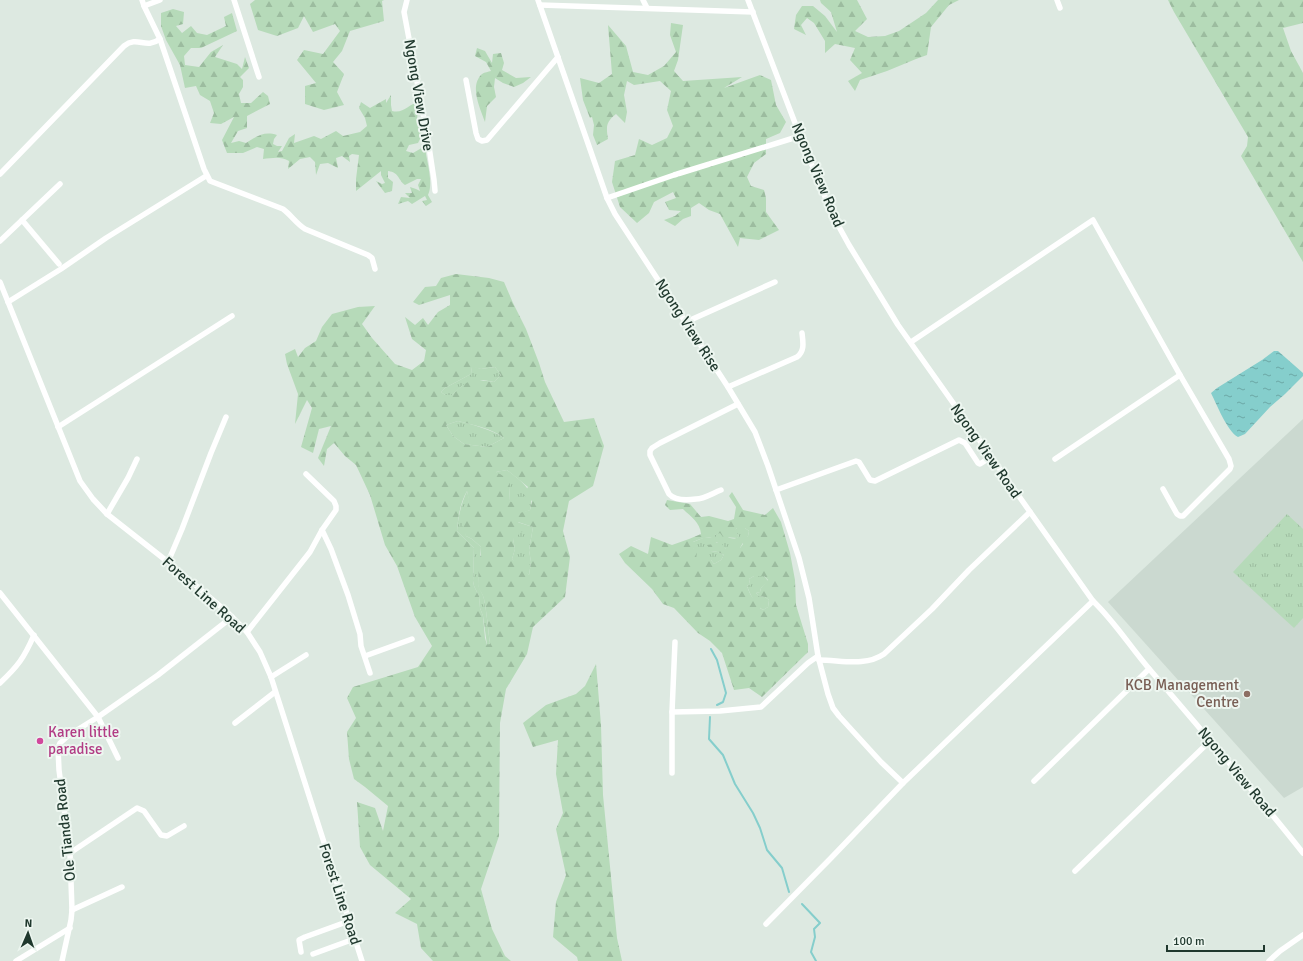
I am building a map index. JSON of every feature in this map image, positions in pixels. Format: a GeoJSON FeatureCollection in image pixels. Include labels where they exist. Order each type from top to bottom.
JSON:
{"type":"FeatureCollection","features":[{"type":"Feature","properties":{"kind":"street"},"geometry":{"type":"LineString","coordinates":[[160,0],[143,3],[160,39],[206,176],[210,181],[216,184],[282,209],[288,213],[298,225],[305,229],[368,255],[372,258],[375,269]]}},
{"type":"Feature","properties":{"kind":"street"},"geometry":{"type":"LineString","coordinates":[[234,0],[259,76]]}},
{"type":"Feature","properties":{"kind":"street","name":"Ngong View Drive"},"geometry":{"type":"LineString","coordinates":[[407,0],[405,3],[404,12],[428,140],[435,191]]}},
{"type":"Feature","properties":{"kind":"street"},"geometry":{"type":"LineString","coordinates":[[643,0],[647,8]]}},
{"type":"Feature","properties":{"kind":"street","name":"Ngong View Road"},"geometry":{"type":"LineString","coordinates":[[748,0],[800,136],[834,216],[868,278],[990,457],[1093,601],[1107,615],[1149,669],[1210,740],[1303,853]]}},
{"type":"Feature","properties":{"kind":"street"},"geometry":{"type":"LineString","coordinates":[[1057,0],[1060,8]]}},
{"type":"Feature","properties":{"kind":"street"},"geometry":{"type":"LineString","coordinates":[[539,2],[753,12]]}},
{"type":"Feature","properties":{"kind":"street","name":"Ngong View Rise"},"geometry":{"type":"LineString","coordinates":[[539,2],[607,198],[615,214],[728,387],[755,432],[799,558],[809,598],[819,658],[833,708],[881,762],[903,783]]}},
{"type":"Feature","properties":{"kind":"street"},"geometry":{"type":"LineString","coordinates":[[0,174],[124,46],[134,41],[154,44],[160,39]]}},
{"type":"Feature","properties":{"kind":"street"},"geometry":{"type":"LineString","coordinates":[[466,80],[478,139],[482,141],[487,140],[558,57]]}},
{"type":"Feature","properties":{"kind":"street"},"geometry":{"type":"LineString","coordinates":[[607,198],[674,175],[800,136]]}},
{"type":"Feature","properties":{"kind":"street"},"geometry":{"type":"LineString","coordinates":[[8,302],[61,269],[106,238],[206,176]]}},
{"type":"Feature","properties":{"kind":"street"},"geometry":{"type":"LineString","coordinates":[[0,241],[60,184]]}},
{"type":"Feature","properties":{"kind":"street"},"geometry":{"type":"LineString","coordinates":[[22,220],[59,264]]}},
{"type":"Feature","properties":{"kind":"street"},"geometry":{"type":"LineString","coordinates":[[911,342],[1093,220],[1229,459],[1231,466],[1230,469],[1183,516],[1177,514],[1163,489]]}},
{"type":"Feature","properties":{"kind":"street","name":"Forest Line Road"},"geometry":{"type":"LineString","coordinates":[[0,282],[80,481],[93,499],[107,514],[168,562],[232,617],[247,632],[260,652],[276,692],[362,961]]}},
{"type":"Feature","properties":{"kind":"street"},"geometry":{"type":"LineString","coordinates":[[686,322],[775,282]]}},
{"type":"Feature","properties":{"kind":"street"},"geometry":{"type":"LineString","coordinates":[[58,427],[232,316]]}},
{"type":"Feature","properties":{"kind":"street"},"geometry":{"type":"LineString","coordinates":[[728,387],[800,355],[803,350],[802,333]]}},
{"type":"Feature","properties":{"kind":"street"},"geometry":{"type":"LineString","coordinates":[[1055,459],[1180,375]]}},
{"type":"Feature","properties":{"kind":"street"},"geometry":{"type":"LineString","coordinates":[[721,490],[698,500],[672,498],[650,455],[650,451],[660,443],[738,404]]}},
{"type":"Feature","properties":{"kind":"street"},"geometry":{"type":"LineString","coordinates":[[168,562],[226,417]]}},
{"type":"Feature","properties":{"kind":"street"},"geometry":{"type":"LineString","coordinates":[[776,490],[856,461],[859,462],[870,480],[875,481],[959,440],[965,443],[978,463],[980,464],[990,457]]}},
{"type":"Feature","properties":{"kind":"street"},"geometry":{"type":"LineString","coordinates":[[107,514],[137,459]]}},
{"type":"Feature","properties":{"kind":"street"},"geometry":{"type":"LineString","coordinates":[[247,632],[310,552],[322,530],[336,510],[334,501],[306,474]]}},
{"type":"Feature","properties":{"kind":"street"},"geometry":{"type":"LineString","coordinates":[[672,712],[720,711],[761,707],[808,663],[819,658],[865,662],[878,658],[932,609],[969,570],[1030,512]]}},
{"type":"Feature","properties":{"kind":"street"},"geometry":{"type":"LineString","coordinates":[[322,530],[332,549],[348,595],[360,634],[361,646],[366,656],[370,673]]}},
{"type":"Feature","properties":{"kind":"street"},"geometry":{"type":"LineString","coordinates":[[0,593],[98,717],[118,758]]}},
{"type":"Feature","properties":{"kind":"street"},"geometry":{"type":"LineString","coordinates":[[766,924],[903,783],[1093,601]]}},
{"type":"Feature","properties":{"kind":"street","name":"Ole Tianda Road"},"geometry":{"type":"LineString","coordinates":[[62,961],[70,928],[72,910],[70,853],[58,770],[58,748],[60,743],[69,735],[98,717],[158,675],[232,617]]}},
{"type":"Feature","properties":{"kind":"street"},"geometry":{"type":"LineString","coordinates":[[0,683],[19,664],[34,635]]}},
{"type":"Feature","properties":{"kind":"street"},"geometry":{"type":"LineString","coordinates":[[366,656],[412,639]]}},
{"type":"Feature","properties":{"kind":"street"},"geometry":{"type":"LineString","coordinates":[[672,773],[674,642]]}},
{"type":"Feature","properties":{"kind":"street"},"geometry":{"type":"LineString","coordinates":[[271,677],[306,655]]}},
{"type":"Feature","properties":{"kind":"street"},"geometry":{"type":"LineString","coordinates":[[1034,781],[1149,669]]}},
{"type":"Feature","properties":{"kind":"street"},"geometry":{"type":"LineString","coordinates":[[235,723],[276,692]]}},
{"type":"Feature","properties":{"kind":"street"},"geometry":{"type":"LineString","coordinates":[[1074,871],[1210,740]]}},
{"type":"Feature","properties":{"kind":"street"},"geometry":{"type":"LineString","coordinates":[[70,853],[137,808],[144,811],[161,835],[167,836],[184,826]]}},
{"type":"Feature","properties":{"kind":"street"},"geometry":{"type":"LineString","coordinates":[[72,910],[122,887]]}},
{"type":"Feature","properties":{"kind":"street"},"geometry":{"type":"LineString","coordinates":[[301,952],[299,940],[349,921]]}},
{"type":"Feature","properties":{"kind":"street"},"geometry":{"type":"LineString","coordinates":[[16,961],[70,928]]}},
{"type":"Feature","properties":{"kind":"street"},"geometry":{"type":"LineString","coordinates":[[1269,961],[1280,951],[1303,936]]}},
{"type":"Feature","properties":{"kind":"street"},"geometry":{"type":"LineString","coordinates":[[313,954],[354,939]]}},
{"type":"Feature","properties":{"kind":"shaded area","name":"KCB Management Centre"},"geometry":{"type":"Polygon","coordinates":[[[1303,419],[1303,787],[1284,798],[1108,602],[1303,419]]]}},
{"type":"Feature","properties":{"kind":"green space"},"geometry":{"type":"Polygon","coordinates":[[[255,0],[384,0],[382,1],[384,21],[350,31],[342,51],[333,62],[344,74],[337,92],[344,105],[324,110],[305,104],[305,86],[316,83],[297,60],[304,50],[323,54],[340,31],[335,24],[313,32],[304,16],[298,28],[277,36],[258,30],[250,4],[255,0]]]}},
{"type":"Feature","properties":{"kind":"green space"},"geometry":{"type":"Polygon","coordinates":[[[820,0],[857,0],[867,19],[855,31],[868,37],[885,36],[899,31],[926,13],[938,0],[959,0],[949,5],[931,27],[927,55],[860,80],[855,91],[848,81],[862,73],[850,60],[855,48],[835,44],[825,53],[825,41],[814,23],[807,18],[801,25],[806,35],[794,29],[796,15],[802,6],[813,6],[825,16],[837,32],[831,12],[821,3],[820,0]]]}},
{"type":"Feature","properties":{"kind":"green space"},"geometry":{"type":"Polygon","coordinates":[[[1168,0],[1303,0],[1303,23],[1283,28],[1291,51],[1303,73],[1303,262],[1241,156],[1247,146],[1248,137],[1168,0]]]}},
{"type":"Feature","properties":{"kind":"green space"},"geometry":{"type":"Polygon","coordinates":[[[173,9],[184,12],[183,24],[176,26],[182,33],[191,26],[197,33],[207,35],[226,26],[224,17],[232,13],[237,31],[201,48],[191,48],[184,56],[185,65],[199,67],[211,52],[223,45],[215,57],[237,64],[242,69],[245,57],[249,68],[240,77],[243,80],[243,87],[239,94],[241,103],[251,103],[263,92],[268,96],[270,104],[247,116],[247,128],[238,131],[231,143],[239,141],[246,143],[261,135],[272,134],[277,135],[273,144],[282,146],[278,152],[282,151],[289,138],[295,134],[294,143],[314,136],[321,139],[336,131],[343,136],[360,132],[367,126],[365,118],[359,108],[361,102],[370,108],[386,99],[386,103],[391,95],[392,111],[396,112],[419,102],[417,119],[422,135],[418,143],[409,145],[406,151],[413,153],[425,146],[430,177],[430,190],[428,195],[432,202],[426,206],[422,201],[427,200],[425,196],[412,204],[408,201],[398,204],[401,197],[410,198],[405,193],[412,193],[410,187],[420,191],[418,185],[421,179],[417,179],[405,185],[394,173],[388,171],[388,178],[393,182],[392,191],[385,193],[376,181],[382,184],[385,183],[381,175],[381,171],[356,191],[359,155],[352,154],[349,156],[350,162],[342,156],[336,158],[338,168],[328,163],[320,164],[316,175],[315,162],[310,157],[300,159],[288,169],[289,161],[280,158],[263,159],[264,149],[257,147],[243,153],[227,153],[222,140],[234,117],[221,124],[210,123],[214,113],[210,101],[200,95],[196,86],[185,88],[180,65],[166,40],[161,26],[161,13],[173,9]]]}},
{"type":"Feature","properties":{"kind":"green space"},"geometry":{"type":"Polygon","coordinates":[[[671,23],[683,25],[678,60],[674,71],[683,81],[742,77],[724,88],[760,75],[771,80],[776,105],[786,122],[780,133],[766,139],[766,154],[754,163],[747,177],[751,186],[764,190],[766,198],[766,212],[779,230],[759,240],[740,238],[738,247],[720,214],[709,210],[699,203],[691,208],[691,216],[683,219],[675,226],[664,220],[675,216],[681,211],[669,210],[665,202],[676,198],[673,192],[654,202],[649,213],[637,223],[620,207],[612,182],[615,161],[635,155],[639,139],[652,145],[667,138],[673,126],[667,110],[671,91],[660,81],[634,85],[627,81],[624,95],[627,112],[625,123],[616,114],[610,119],[608,125],[608,139],[597,145],[593,135],[594,125],[592,117],[590,118],[583,100],[580,78],[599,83],[612,74],[608,25],[626,46],[633,72],[648,75],[664,66],[676,52],[670,35],[671,23]]]}},
{"type":"Feature","properties":{"kind":"green space"},"geometry":{"type":"Polygon","coordinates":[[[477,48],[485,51],[492,63],[493,54],[501,53],[504,63],[502,70],[516,78],[531,77],[514,87],[495,78],[494,87],[496,97],[487,106],[485,122],[478,104],[476,85],[482,74],[491,71],[486,62],[475,56],[477,48]]]}},
{"type":"Feature","properties":{"kind":"green space"},"geometry":{"type":"Polygon","coordinates":[[[456,274],[489,278],[504,282],[526,329],[545,382],[564,422],[594,418],[604,446],[593,486],[569,501],[563,531],[570,557],[565,597],[533,627],[527,654],[506,689],[500,723],[499,836],[481,889],[492,929],[505,956],[511,961],[433,961],[421,948],[417,924],[395,913],[411,899],[370,865],[360,847],[357,802],[375,808],[383,831],[388,806],[354,779],[349,759],[347,732],[356,718],[347,698],[353,687],[418,667],[432,646],[415,617],[397,566],[385,545],[370,495],[356,465],[345,456],[334,443],[327,449],[324,466],[318,458],[331,426],[319,429],[313,453],[301,447],[312,408],[307,400],[295,424],[298,394],[285,354],[295,349],[298,357],[305,348],[316,341],[322,327],[332,314],[358,307],[375,306],[362,324],[395,364],[412,370],[424,361],[426,350],[412,339],[405,317],[415,325],[423,318],[428,325],[438,312],[450,305],[450,295],[419,305],[413,302],[425,287],[436,286],[441,278],[456,274]],[[472,367],[471,374],[445,388],[441,392],[445,395],[452,395],[463,385],[471,381],[480,380],[494,382],[501,375],[495,367],[481,369],[472,367]],[[458,421],[446,425],[453,436],[464,444],[487,447],[504,438],[488,429],[458,421]],[[507,470],[496,472],[509,479],[509,501],[518,504],[520,513],[530,510],[532,501],[523,495],[528,487],[507,470]],[[467,491],[463,500],[457,531],[474,548],[473,581],[479,596],[487,645],[490,644],[486,610],[478,584],[481,547],[466,536],[463,527],[463,518],[468,502],[467,491]],[[518,522],[523,531],[513,539],[515,549],[512,559],[522,566],[529,575],[531,562],[529,550],[533,527],[518,522]]]}},
{"type":"Feature","properties":{"kind":"green space"},"geometry":{"type":"Polygon","coordinates":[[[472,366],[481,369],[495,367],[501,375],[494,382],[483,380],[462,386],[452,395],[445,395],[441,392],[445,388],[471,374],[472,366]]]}},
{"type":"Feature","properties":{"kind":"green space"},"geometry":{"type":"Polygon","coordinates":[[[458,421],[488,430],[504,438],[487,447],[464,444],[453,436],[446,425],[458,421]]]}},
{"type":"Feature","properties":{"kind":"green space"},"geometry":{"type":"Polygon","coordinates":[[[507,470],[522,482],[529,491],[531,497],[530,510],[520,514],[509,501],[510,486],[496,472],[507,470]]]}},
{"type":"Feature","properties":{"kind":"green space"},"geometry":{"type":"Polygon","coordinates":[[[467,491],[469,499],[468,508],[464,518],[466,536],[481,547],[478,584],[484,599],[490,645],[487,645],[479,596],[473,581],[474,548],[457,531],[460,511],[467,491]]]}},
{"type":"Feature","properties":{"kind":"green space"},"geometry":{"type":"Polygon","coordinates":[[[732,492],[743,510],[765,515],[773,508],[781,522],[790,553],[795,580],[796,605],[808,644],[808,652],[762,697],[749,688],[734,690],[722,653],[710,641],[698,633],[674,608],[663,604],[652,589],[625,563],[619,554],[631,546],[648,554],[651,537],[672,545],[701,534],[699,526],[692,517],[683,509],[670,510],[665,505],[667,500],[690,504],[701,517],[709,516],[728,521],[734,519],[736,507],[729,496],[732,492]],[[737,528],[735,531],[739,536],[737,538],[723,537],[720,533],[715,535],[715,540],[712,542],[712,538],[702,538],[693,542],[693,548],[697,552],[696,560],[711,560],[714,564],[721,560],[724,555],[711,551],[707,545],[717,542],[720,542],[726,549],[726,547],[740,548],[743,544],[741,540],[748,536],[749,531],[745,528],[737,528]],[[754,576],[749,579],[750,584],[747,586],[755,601],[761,604],[760,608],[763,610],[768,607],[769,600],[765,597],[759,596],[756,593],[760,592],[761,588],[768,580],[764,576],[754,576]]]}},
{"type":"Feature","properties":{"kind":"green space"},"geometry":{"type":"Polygon","coordinates":[[[1287,514],[1303,529],[1303,618],[1294,628],[1233,572],[1287,514]]]}},
{"type":"Feature","properties":{"kind":"green space"},"geometry":{"type":"Polygon","coordinates":[[[517,522],[533,527],[529,550],[531,562],[529,575],[512,559],[515,549],[513,539],[517,522]]]}},
{"type":"Feature","properties":{"kind":"green space"},"geometry":{"type":"Polygon","coordinates":[[[737,528],[745,528],[749,531],[748,536],[740,548],[726,549],[717,542],[713,545],[711,551],[724,555],[721,560],[714,564],[711,560],[696,560],[693,542],[703,538],[712,538],[712,541],[715,535],[720,532],[730,538],[737,538],[739,536],[734,531],[737,528]]]}},
{"type":"Feature","properties":{"kind":"green space"},"geometry":{"type":"Polygon","coordinates":[[[754,576],[764,576],[768,581],[761,588],[760,592],[756,593],[759,596],[765,597],[769,600],[768,607],[763,610],[751,596],[747,586],[750,584],[749,579],[754,576]]]}},
{"type":"Feature","properties":{"kind":"green space"},"geometry":{"type":"Polygon","coordinates":[[[596,664],[601,725],[603,795],[617,938],[622,961],[578,961],[577,957],[553,937],[556,902],[566,875],[556,829],[563,813],[556,774],[558,740],[533,747],[523,723],[546,705],[576,694],[585,686],[596,664]]]}},
{"type":"Feature","properties":{"kind":"water"},"geometry":{"type":"Polygon","coordinates":[[[1274,351],[1278,351],[1303,373],[1303,376],[1270,407],[1245,434],[1238,437],[1226,424],[1211,393],[1274,351]]]}},
{"type":"Feature","properties":{"kind":"waterway"},"geometry":{"type":"LineString","coordinates":[[711,649],[717,660],[726,693],[723,702],[717,705]]}},
{"type":"Feature","properties":{"kind":"waterway"},"geometry":{"type":"LineString","coordinates":[[710,717],[709,739],[723,755],[735,784],[753,813],[760,828],[767,850],[782,868],[789,892]]}},
{"type":"Feature","properties":{"kind":"waterway"},"geometry":{"type":"LineString","coordinates":[[802,904],[820,923],[814,929],[815,937],[811,952],[816,961]]}},
{"type":"Feature","properties":{"kind":"place","name":"KCB Management Centre"},"geometry":{"type":"Point","coordinates":[1247,694]}},
{"type":"Feature","properties":{"kind":"place","name":"Karen little paradise"},"geometry":{"type":"Point","coordinates":[40,741]}}]}
